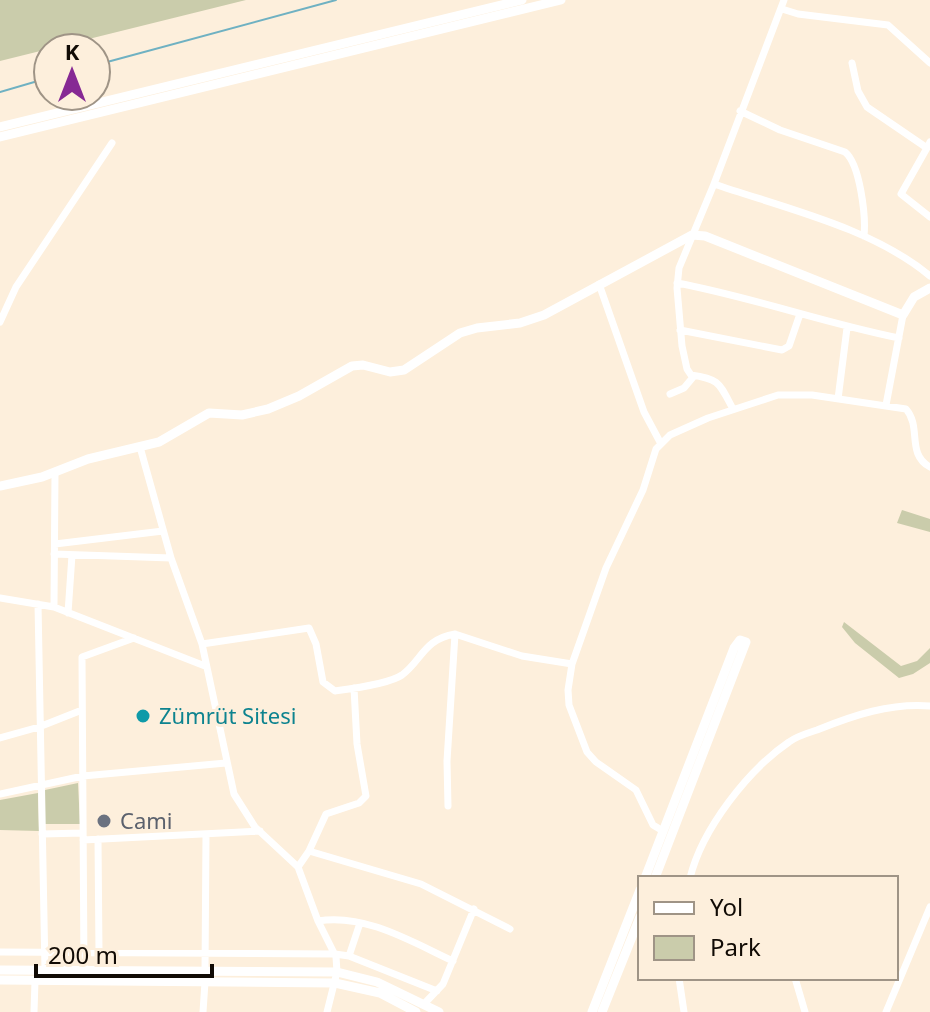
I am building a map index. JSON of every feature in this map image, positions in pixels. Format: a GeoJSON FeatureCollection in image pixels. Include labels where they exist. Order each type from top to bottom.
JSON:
{"type":"FeatureCollection","features":[{"type":"Feature","properties":{"kind":"street"},"geometry":{"type":"LineString","coordinates":[[0,127],[522,0]]}},
{"type":"Feature","properties":{"kind":"street"},"geometry":{"type":"LineString","coordinates":[[0,137],[561,0]]}},
{"type":"Feature","properties":{"kind":"street"},"geometry":{"type":"LineString","coordinates":[[733,409],[715,380],[708,376],[694,376],[687,369],[680,330],[677,283],[679,268],[783,4],[798,14],[888,25],[930,63]]}},
{"type":"Feature","properties":{"kind":"street"},"geometry":{"type":"LineString","coordinates":[[852,63],[864,104],[876,115],[928,145],[901,194],[930,217]]}},
{"type":"Feature","properties":{"kind":"street"},"geometry":{"type":"LineString","coordinates":[[740,111],[780,130],[850,156],[857,169],[865,216],[864,236]]}},
{"type":"Feature","properties":{"kind":"street"},"geometry":{"type":"LineString","coordinates":[[0,322],[2,310],[16,287],[112,143]]}},
{"type":"Feature","properties":{"kind":"street"},"geometry":{"type":"LineString","coordinates":[[714,184],[864,236],[903,256],[930,276]]}},
{"type":"Feature","properties":{"kind":"street"},"geometry":{"type":"LineString","coordinates":[[0,486],[55,473],[88,459],[167,438],[209,413],[242,415],[277,406],[352,366],[363,365],[390,372],[404,370],[460,333],[535,318],[692,235],[705,236],[903,315]]}},
{"type":"Feature","properties":{"kind":"street"},"geometry":{"type":"LineString","coordinates":[[677,283],[716,290],[847,328],[899,338]]}},
{"type":"Feature","properties":{"kind":"street"},"geometry":{"type":"LineString","coordinates":[[599,284],[644,412],[660,442]]}},
{"type":"Feature","properties":{"kind":"street"},"geometry":{"type":"LineString","coordinates":[[886,405],[903,315],[914,297],[930,288]]}},
{"type":"Feature","properties":{"kind":"street"},"geometry":{"type":"LineString","coordinates":[[680,330],[782,350],[789,346],[800,314]]}},
{"type":"Feature","properties":{"kind":"street"},"geometry":{"type":"LineString","coordinates":[[838,399],[847,328]]}},
{"type":"Feature","properties":{"kind":"street"},"geometry":{"type":"LineString","coordinates":[[670,394],[684,388],[694,376]]}},
{"type":"Feature","properties":{"kind":"street"},"geometry":{"type":"LineString","coordinates":[[663,831],[653,825],[633,787],[596,762],[583,746],[568,697],[572,664],[606,568],[643,490],[660,442],[733,409],[778,395],[812,395],[909,411],[913,419],[916,453],[930,467]]}},
{"type":"Feature","properties":{"kind":"street"},"geometry":{"type":"LineString","coordinates":[[140,447],[171,558],[202,644],[226,763],[238,801],[260,831],[298,867],[318,921],[335,954],[336,978],[327,1012]]}},
{"type":"Feature","properties":{"kind":"street"},"geometry":{"type":"LineString","coordinates":[[54,607],[55,473]]}},
{"type":"Feature","properties":{"kind":"street"},"geometry":{"type":"LineString","coordinates":[[55,544],[163,531]]}},
{"type":"Feature","properties":{"kind":"street"},"geometry":{"type":"LineString","coordinates":[[54,554],[171,558]]}},
{"type":"Feature","properties":{"kind":"street"},"geometry":{"type":"LineString","coordinates":[[68,613],[72,555]]}},
{"type":"Feature","properties":{"kind":"street"},"geometry":{"type":"LineString","coordinates":[[0,598],[54,607],[205,666]]}},
{"type":"Feature","properties":{"kind":"street"},"geometry":{"type":"LineString","coordinates":[[38,604],[45,971]]}},
{"type":"Feature","properties":{"kind":"street"},"geometry":{"type":"LineString","coordinates":[[202,644],[309,628],[316,644],[325,685],[335,691],[397,677],[428,646],[455,634],[512,653],[572,664]]}},
{"type":"Feature","properties":{"kind":"street"},"geometry":{"type":"LineString","coordinates":[[448,806],[447,761],[455,634]]}},
{"type":"Feature","properties":{"kind":"street"},"geometry":{"type":"LineString","coordinates":[[84,971],[82,657],[134,638]]}},
{"type":"Feature","properties":{"kind":"street"},"geometry":{"type":"LineString","coordinates":[[646,876],[734,648],[740,640],[746,642],[656,876]]}},
{"type":"Feature","properties":{"kind":"street"},"geometry":{"type":"LineString","coordinates":[[298,867],[326,814],[359,803],[366,796],[357,744],[354,688]]}},
{"type":"Feature","properties":{"kind":"street"},"geometry":{"type":"LineString","coordinates":[[691,876],[719,814],[756,771],[790,741],[876,709],[930,706]]}},
{"type":"Feature","properties":{"kind":"street"},"geometry":{"type":"LineString","coordinates":[[0,738],[82,710]]}},
{"type":"Feature","properties":{"kind":"street"},"geometry":{"type":"LineString","coordinates":[[0,794],[83,776],[226,763]]}},
{"type":"Feature","properties":{"kind":"street"},"geometry":{"type":"LineString","coordinates":[[42,834],[98,839],[260,831]]}},
{"type":"Feature","properties":{"kind":"street"},"geometry":{"type":"LineString","coordinates":[[203,1012],[206,834]]}},
{"type":"Feature","properties":{"kind":"street"},"geometry":{"type":"LineString","coordinates":[[98,839],[99,953]]}},
{"type":"Feature","properties":{"kind":"street"},"geometry":{"type":"LineString","coordinates":[[309,851],[421,884],[510,929]]}},
{"type":"Feature","properties":{"kind":"street"},"geometry":{"type":"LineString","coordinates":[[592,1012],[638,895]]}},
{"type":"Feature","properties":{"kind":"street"},"geometry":{"type":"LineString","coordinates":[[886,1012],[930,907]]}},
{"type":"Feature","properties":{"kind":"street"},"geometry":{"type":"LineString","coordinates":[[420,1008],[437,991],[474,909]]}},
{"type":"Feature","properties":{"kind":"street"},"geometry":{"type":"LineString","coordinates":[[318,921],[337,919],[380,928],[453,961]]}},
{"type":"Feature","properties":{"kind":"street"},"geometry":{"type":"LineString","coordinates":[[349,956],[360,923]]}},
{"type":"Feature","properties":{"kind":"street"},"geometry":{"type":"LineString","coordinates":[[602,1012],[637,933]]}},
{"type":"Feature","properties":{"kind":"street"},"geometry":{"type":"LineString","coordinates":[[0,952],[335,954],[349,956],[437,991]]}},
{"type":"Feature","properties":{"kind":"street"},"geometry":{"type":"LineString","coordinates":[[0,970],[205,977]]}},
{"type":"Feature","properties":{"kind":"street"},"geometry":{"type":"LineString","coordinates":[[0,980],[368,978],[420,1008],[439,1012]]}},
{"type":"Feature","properties":{"kind":"street"},"geometry":{"type":"LineString","coordinates":[[679,980],[684,1012]]}},
{"type":"Feature","properties":{"kind":"street"},"geometry":{"type":"LineString","coordinates":[[796,980],[805,1012]]}},
{"type":"Feature","properties":{"kind":"street"},"geometry":{"type":"LineString","coordinates":[[34,1012],[35,981]]}},
{"type":"Feature","properties":{"kind":"green space"},"geometry":{"type":"Polygon","coordinates":[[[0,0],[246,0],[112,33],[32,32],[32,53],[0,61],[0,0]]]}},
{"type":"Feature","properties":{"kind":"green space"},"geometry":{"type":"Polygon","coordinates":[[[902,510],[930,519],[930,532],[897,523],[902,510]]]}},
{"type":"Feature","properties":{"kind":"green space"},"geometry":{"type":"Polygon","coordinates":[[[844,622],[901,666],[917,661],[930,648],[930,663],[913,674],[899,678],[855,643],[842,627],[844,622]]]}},
{"type":"Feature","properties":{"kind":"green space"},"geometry":{"type":"Polygon","coordinates":[[[78,783],[80,824],[45,824],[45,790],[78,783]]]}},
{"type":"Feature","properties":{"kind":"green space"},"geometry":{"type":"Polygon","coordinates":[[[38,793],[39,831],[0,830],[0,800],[38,793]]]}},
{"type":"Feature","properties":{"kind":"waterway"},"geometry":{"type":"LineString","coordinates":[[112,61],[336,0]]}},
{"type":"Feature","properties":{"kind":"waterway"},"geometry":{"type":"LineString","coordinates":[[0,92],[32,83]]}},
{"type":"Feature","properties":{"kind":"place","name":"Zümrüt Sitesi"},"geometry":{"type":"Point","coordinates":[143,716]}},
{"type":"Feature","properties":{"kind":"place","name":"Cami"},"geometry":{"type":"Point","coordinates":[104,821]}}]}
